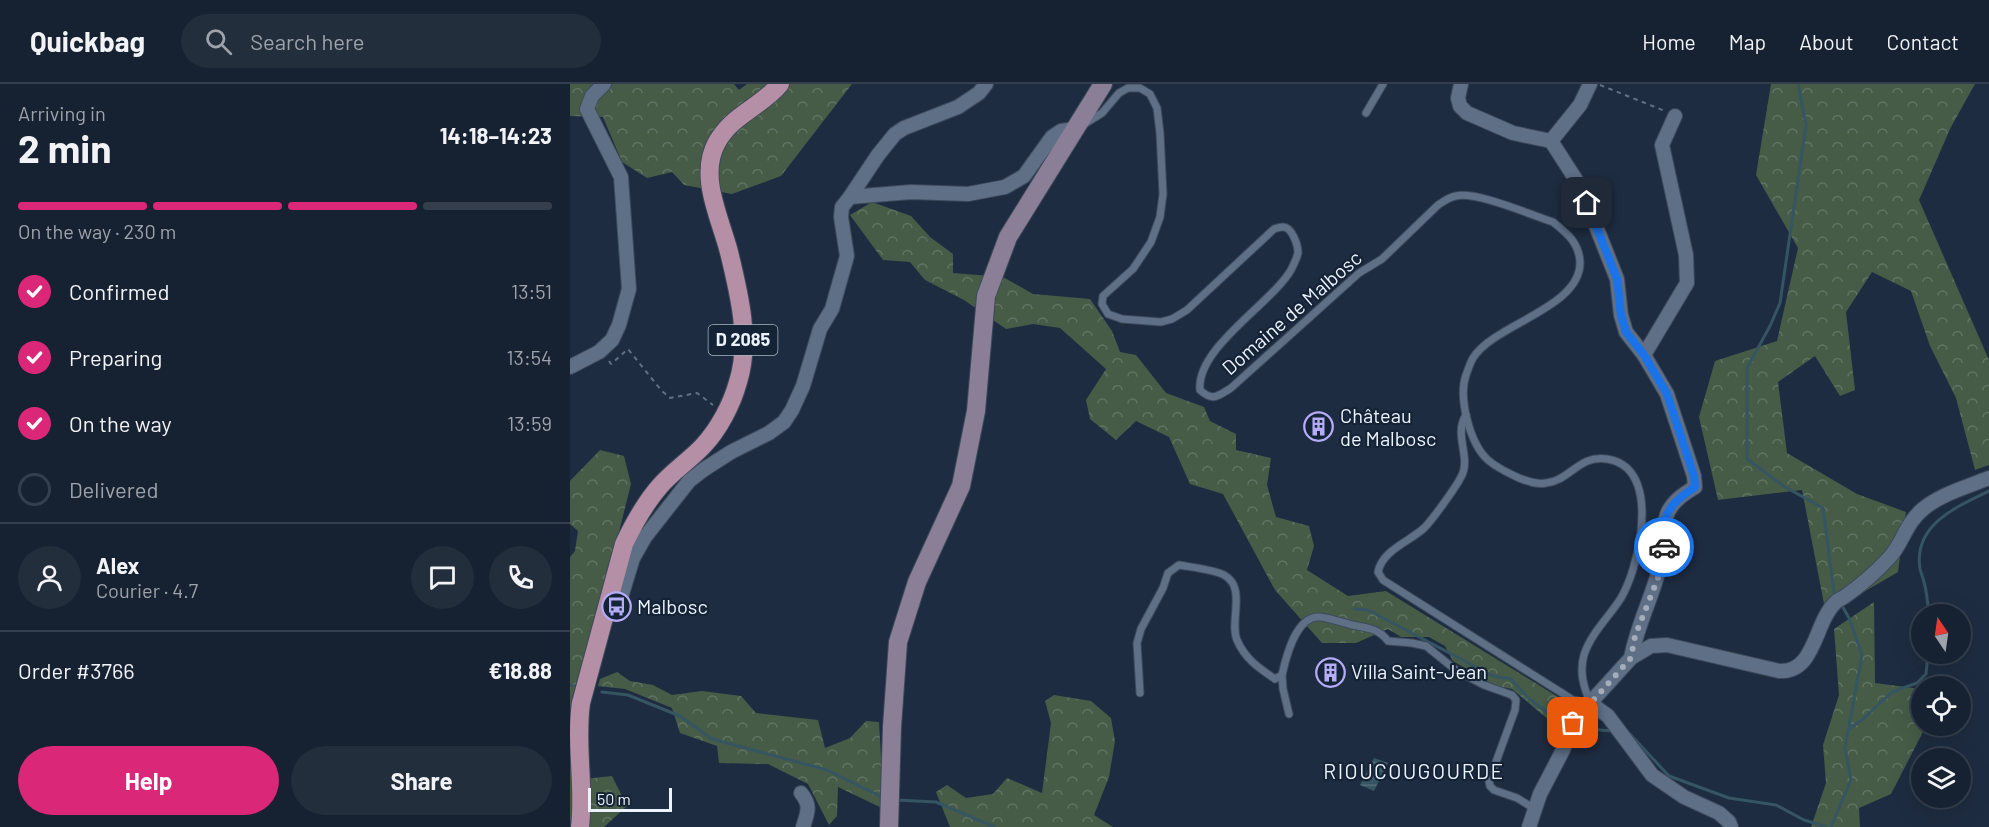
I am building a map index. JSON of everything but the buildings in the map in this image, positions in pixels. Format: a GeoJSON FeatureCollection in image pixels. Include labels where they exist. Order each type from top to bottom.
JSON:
{"type":"FeatureCollection","features":[{"type":"Feature","properties":{"kind":"main road","name":"D 2085"},"geometry":{"type":"LineString","coordinates":[[580,827],[583,806],[579,721],[581,703],[624,544],[633,525],[660,486],[705,444],[714,432],[739,381],[743,356],[743,325],[729,250],[710,184],[709,164],[716,144],[729,124],[780,84]]}},
{"type":"Feature","properties":{"kind":"main road"},"geometry":{"type":"LineString","coordinates":[[889,827],[892,727],[898,642],[917,582],[961,486],[976,411],[986,296],[1008,237],[1103,84]]}},
{"type":"Feature","properties":{"kind":"street"},"geometry":{"type":"LineString","coordinates":[[570,368],[612,340],[629,290],[621,177],[587,110],[592,96],[604,84]]}},
{"type":"Feature","properties":{"kind":"street"},"geometry":{"type":"LineString","coordinates":[[610,595],[618,598],[622,594],[633,558],[645,537],[689,481],[731,452],[769,433],[784,422],[792,410],[803,386],[820,329],[831,309],[847,256],[841,217],[842,207],[879,155],[895,134],[904,128],[958,107],[979,93],[986,84]]}},
{"type":"Feature","properties":{"kind":"street"},"geometry":{"type":"LineString","coordinates":[[1461,84],[1458,98],[1460,106],[1467,113],[1513,133],[1551,141],[1580,186],[1617,279],[1621,315],[1626,332],[1644,355],[1667,394],[1694,476],[1695,487],[1679,497],[1668,512],[1664,526],[1665,542],[1658,578],[1635,636],[1631,658]]}},
{"type":"Feature","properties":{"kind":"street"},"geometry":{"type":"LineString","coordinates":[[1551,141],[1580,105],[1590,84]]}},
{"type":"Feature","properties":{"kind":"street"},"geometry":{"type":"LineString","coordinates":[[1644,355],[1687,284],[1686,255],[1662,145],[1675,116]]}},
{"type":"Feature","properties":{"kind":"street"},"geometry":{"type":"LineString","coordinates":[[850,197],[911,192],[968,194],[1005,187],[1024,176],[1052,137],[1061,131],[1075,129]]}},
{"type":"Feature","properties":{"kind":"street"},"geometry":{"type":"LineString","coordinates":[[1530,827],[1540,794],[1563,750],[1575,717],[1590,704],[1631,658],[1651,646],[1667,645],[1779,671],[1788,672],[1799,667],[1805,660],[1819,628],[1840,600],[1891,556],[1910,522],[1923,509],[1936,500],[1989,478]]}},
{"type":"Feature","properties":{"kind":"street"},"geometry":{"type":"LineString","coordinates":[[1590,704],[1608,716],[1652,775],[1684,797],[1719,813],[1731,827]]}},
{"type":"Feature","properties":{"kind":"street"},"geometry":{"type":"LineString","coordinates":[[801,793],[807,801],[807,813],[803,827]]}},
{"type":"Feature","properties":{"kind":"lane"},"geometry":{"type":"LineString","coordinates":[[1366,113],[1383,84]]}},
{"type":"Feature","properties":{"kind":"lane","name":"Domaine de Malbosc"},"geometry":{"type":"LineString","coordinates":[[1075,129],[1102,113],[1119,93],[1128,88],[1140,88],[1149,94],[1157,108],[1163,194],[1160,217],[1151,242],[1133,269],[1103,296],[1102,304],[1108,314],[1132,320],[1161,322],[1172,319],[1187,310],[1274,229],[1283,226],[1289,229],[1294,237],[1298,253],[1290,271],[1226,338],[1202,370],[1199,381],[1200,390],[1207,396],[1215,397],[1231,388],[1359,273],[1382,259],[1446,200],[1456,196],[1473,196],[1553,222],[1575,242],[1580,257],[1580,270],[1574,285],[1561,297],[1490,343],[1473,357],[1464,379],[1464,408],[1478,448],[1488,460],[1506,472],[1530,482],[1545,483],[1558,480],[1587,460],[1603,458],[1617,461],[1628,469],[1636,482],[1642,517],[1639,545],[1631,574],[1621,597],[1595,634],[1584,655],[1581,680],[1590,704]]}},
{"type":"Feature","properties":{"kind":"lane","name":"Domaine de Malbosc"},"geometry":{"type":"LineString","coordinates":[[1466,415],[1460,424],[1464,465],[1462,476],[1424,528],[1392,551],[1379,564],[1378,572],[1383,580],[1573,700],[1590,704]]}},
{"type":"Feature","properties":{"kind":"lane"},"geometry":{"type":"LineString","coordinates":[[1140,693],[1137,643],[1141,629],[1163,588],[1168,573],[1179,565],[1224,575],[1232,582],[1235,591],[1235,638],[1248,660],[1275,680],[1281,675]]}},
{"type":"Feature","properties":{"kind":"lane"},"geometry":{"type":"LineString","coordinates":[[1289,714],[1281,675],[1287,653],[1305,621],[1318,616],[1381,632],[1388,641],[1426,646],[1457,671],[1484,686],[1512,695],[1516,700],[1515,710],[1489,781],[1494,790],[1516,798],[1535,809]]}},
{"type":"Feature","properties":{"kind":"path"},"geometry":{"type":"LineString","coordinates":[[1599,84],[1675,116]]}},
{"type":"Feature","properties":{"kind":"path"},"geometry":{"type":"LineString","coordinates":[[600,350],[611,364],[628,349],[670,398],[698,393],[716,408]]}},
{"type":"Feature","properties":{"kind":"green space"},"geometry":{"type":"Polygon","coordinates":[[[570,84],[734,84],[739,90],[747,84],[852,84],[781,176],[732,194],[684,185],[672,172],[647,178],[622,162],[603,117],[570,116],[570,84]]]}},
{"type":"Feature","properties":{"kind":"green space"},"geometry":{"type":"Polygon","coordinates":[[[1771,84],[1975,84],[1951,127],[1919,200],[1989,360],[1989,465],[1975,470],[1956,398],[1930,346],[1911,291],[1872,272],[1846,312],[1855,390],[1840,396],[1815,356],[1778,382],[1787,453],[1857,494],[1906,512],[1898,572],[1826,614],[1802,490],[1718,500],[1699,417],[1715,361],[1777,341],[1798,248],[1756,175],[1771,84]]]}},
{"type":"Feature","properties":{"kind":"green space"},"geometry":{"type":"Polygon","coordinates":[[[872,202],[911,216],[930,237],[953,254],[953,273],[1003,277],[1033,294],[1090,299],[1112,331],[1120,352],[1136,355],[1166,393],[1204,407],[1210,421],[1236,434],[1236,450],[1271,458],[1267,485],[1276,517],[1309,526],[1314,546],[1307,570],[1348,596],[1386,591],[1563,700],[1563,732],[1512,689],[1493,685],[1453,661],[1445,646],[1429,637],[1401,637],[1388,629],[1356,643],[1322,643],[1275,590],[1223,494],[1190,484],[1169,437],[1136,421],[1116,440],[1090,419],[1086,400],[1106,369],[1060,328],[1033,324],[1006,329],[964,300],[925,280],[910,262],[883,260],[850,215],[872,202]]]}},
{"type":"Feature","properties":{"kind":"green space"},"geometry":{"type":"Polygon","coordinates":[[[600,450],[624,456],[631,484],[572,698],[570,718],[570,557],[575,551],[578,531],[570,524],[570,481],[600,450]]]}},
{"type":"Feature","properties":{"kind":"green space"},"geometry":{"type":"Polygon","coordinates":[[[1874,602],[1875,683],[1911,688],[1911,736],[1921,736],[1915,748],[1911,748],[1911,755],[1891,794],[1859,808],[1860,827],[1811,827],[1826,783],[1823,745],[1839,695],[1834,629],[1874,602]]]}},
{"type":"Feature","properties":{"kind":"green space"},"geometry":{"type":"Polygon","coordinates":[[[617,672],[630,681],[653,685],[672,695],[702,691],[741,696],[756,713],[818,720],[825,748],[850,738],[866,721],[879,722],[884,809],[838,787],[837,816],[829,825],[808,784],[768,764],[719,763],[717,746],[680,733],[672,708],[625,689],[598,686],[600,679],[617,672]]]}},
{"type":"Feature","properties":{"kind":"green space"},"geometry":{"type":"Polygon","coordinates":[[[1054,695],[1091,701],[1111,718],[1115,741],[1109,777],[1094,815],[1113,827],[950,827],[936,792],[947,785],[966,798],[993,794],[1007,778],[1042,793],[1051,723],[1045,701],[1054,695]]]}},
{"type":"Feature","properties":{"kind":"green space"},"geometry":{"type":"Polygon","coordinates":[[[570,740],[574,780],[612,776],[627,806],[604,827],[591,827],[570,821],[570,740]]]}},
{"type":"Feature","properties":{"kind":"water"},"geometry":{"type":"Polygon","coordinates":[[[1374,758],[1388,763],[1374,791],[1360,785],[1374,758]]]}},
{"type":"Feature","properties":{"kind":"waterway"},"geometry":{"type":"LineString","coordinates":[[1798,84],[1806,125],[1780,303],[1747,368],[1747,459],[1785,487],[1823,508],[1834,592],[1837,597]]}},
{"type":"Feature","properties":{"kind":"waterway"},"geometry":{"type":"LineString","coordinates":[[1928,604],[1920,569],[1923,540],[1930,529],[1951,511],[1989,491]]}},
{"type":"Feature","properties":{"kind":"waterway"},"geometry":{"type":"LineString","coordinates":[[1831,827],[1851,780],[1845,748],[1862,655],[1849,618],[1840,602]]}},
{"type":"Feature","properties":{"kind":"waterway"},"geometry":{"type":"LineString","coordinates":[[1354,609],[1368,610],[1493,676],[1511,679],[1527,697],[1565,726]]}},
{"type":"Feature","properties":{"kind":"waterway"},"geometry":{"type":"LineString","coordinates":[[1849,729],[1892,692],[1917,683],[1926,674],[1927,664]]}},
{"type":"Feature","properties":{"kind":"waterway"},"geometry":{"type":"LineString","coordinates":[[602,692],[628,695],[680,716],[712,739],[827,770],[884,798]]}},
{"type":"Feature","properties":{"kind":"waterway"},"geometry":{"type":"LineString","coordinates":[[1578,728],[1612,731]]}},
{"type":"Feature","properties":{"kind":"waterway"},"geometry":{"type":"LineString","coordinates":[[1629,733],[1669,776],[1729,798],[1776,805],[1804,820],[1827,827]]}},
{"type":"Feature","properties":{"kind":"waterway"},"geometry":{"type":"LineString","coordinates":[[896,800],[936,802],[995,827]]}},
{"type":"Feature","properties":{"kind":"way so far"},"geometry":{"type":"LineString","coordinates":[[1573,723],[1575,717],[1590,704],[1631,658],[1635,636],[1658,578],[1664,547]]}},
{"type":"Feature","properties":{"kind":"place","name":"Château de Malbosc"},"geometry":{"type":"Point","coordinates":[1319,427]}},
{"type":"Feature","properties":{"kind":"place","name":"Malbosc"},"geometry":{"type":"Point","coordinates":[616,607]}},
{"type":"Feature","properties":{"kind":"place","name":"Villa Saint-Jean"},"geometry":{"type":"Point","coordinates":[1330,672]}},
{"type":"Feature","properties":{"kind":"district","name":"RIOUCOUGOURDE"},"geometry":{"type":"Point","coordinates":[1414,772]}},
{"type":"Feature","properties":{"kind":"route"},"geometry":{"type":"LineString","coordinates":[[1587,203],[1617,279],[1621,315],[1626,332],[1644,355],[1667,394],[1694,476],[1695,487],[1679,497],[1668,512],[1664,526],[1664,547]]}}]}
